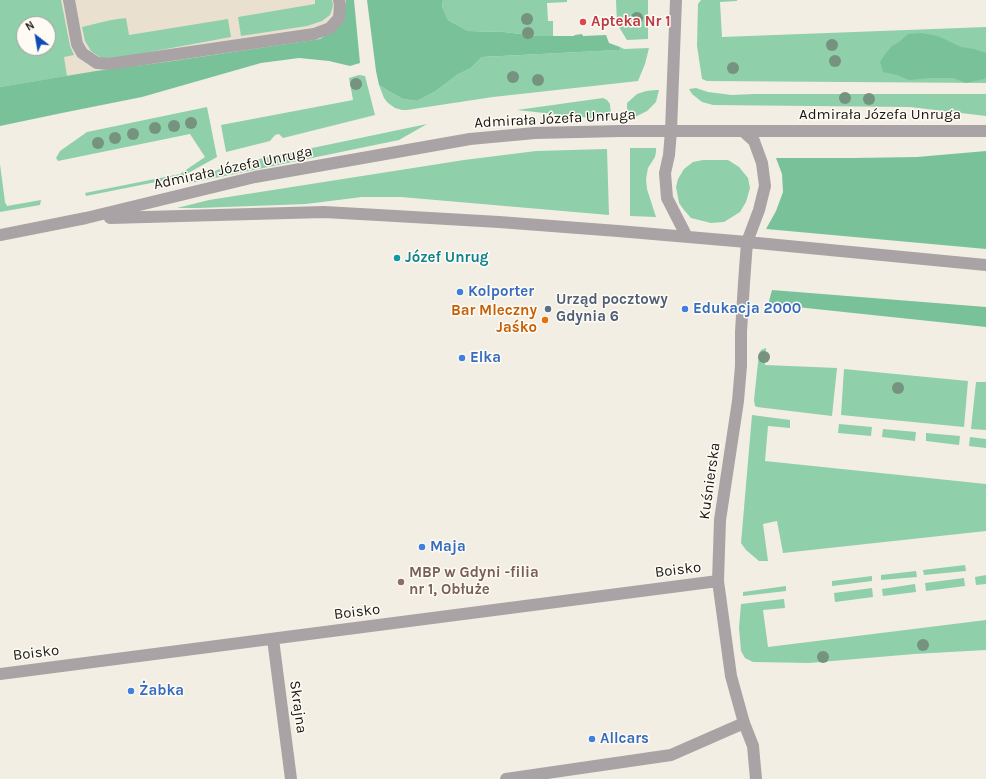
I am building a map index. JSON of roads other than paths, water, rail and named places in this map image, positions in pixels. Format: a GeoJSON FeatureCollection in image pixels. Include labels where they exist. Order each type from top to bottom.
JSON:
{"type":"FeatureCollection","features":[{"type":"Feature","properties":{"kind":"street"},"geometry":{"type":"LineString","coordinates":[[69,0],[77,44],[82,53],[97,63],[109,64],[314,34],[330,28],[339,18],[339,0]]}},
{"type":"Feature","properties":{"kind":"street"},"geometry":{"type":"LineString","coordinates":[[676,0],[671,132],[669,156],[664,173],[667,198],[687,237]]}},
{"type":"Feature","properties":{"kind":"street","name":"Admirała Józefa Unruga"},"geometry":{"type":"LineString","coordinates":[[0,235],[86,218],[255,177],[470,139],[535,133],[620,131],[986,131]]}},
{"type":"Feature","properties":{"kind":"street"},"geometry":{"type":"LineString","coordinates":[[743,131],[754,141],[762,163],[765,186],[759,210],[747,242]]}},
{"type":"Feature","properties":{"kind":"street","name":"Admirała Józefa Unruga"},"geometry":{"type":"LineString","coordinates":[[86,218],[324,212],[499,222],[687,237],[986,265]]}},
{"type":"Feature","properties":{"kind":"street","name":"Kuśnierska"},"geometry":{"type":"LineString","coordinates":[[747,242],[743,290],[741,366],[738,401],[720,520],[718,581],[731,676],[744,723],[753,746],[756,779]]}},
{"type":"Feature","properties":{"kind":"street","name":"Boisko"},"geometry":{"type":"LineString","coordinates":[[0,674],[718,581]]}},
{"type":"Feature","properties":{"kind":"street","name":"Skrajna"},"geometry":{"type":"LineString","coordinates":[[272,639],[291,779]]}},
{"type":"Feature","properties":{"kind":"street"},"geometry":{"type":"LineString","coordinates":[[506,779],[670,755],[744,723]]}},
{"type":"Feature","properties":{"kind":"place","name":"Apteka Nr 1"},"geometry":{"type":"Point","coordinates":[583,22]}},
{"type":"Feature","properties":{"kind":"place","name":"Józef Unrug"},"geometry":{"type":"Point","coordinates":[397,258]}},
{"type":"Feature","properties":{"kind":"place","name":"Kolporter"},"geometry":{"type":"Point","coordinates":[460,292]}},
{"type":"Feature","properties":{"kind":"place","name":"Urząd pocztowy Gdynia 6"},"geometry":{"type":"Point","coordinates":[548,309]}},
{"type":"Feature","properties":{"kind":"place","name":"Edukacja 2000"},"geometry":{"type":"Point","coordinates":[685,309]}},
{"type":"Feature","properties":{"kind":"place","name":"Bar Mleczny Jaśko"},"geometry":{"type":"Point","coordinates":[545,320]}},
{"type":"Feature","properties":{"kind":"place","name":"Elka"},"geometry":{"type":"Point","coordinates":[462,358]}},
{"type":"Feature","properties":{"kind":"place","name":"Maja"},"geometry":{"type":"Point","coordinates":[422,547]}},
{"type":"Feature","properties":{"kind":"place","name":"MBP w Gdyni -filia nr 1, Obłuże"},"geometry":{"type":"Point","coordinates":[401,582]}},
{"type":"Feature","properties":{"kind":"place","name":"Żabka"},"geometry":{"type":"Point","coordinates":[131,691]}},
{"type":"Feature","properties":{"kind":"place","name":"Allcars"},"geometry":{"type":"Point","coordinates":[592,739]}}]}
